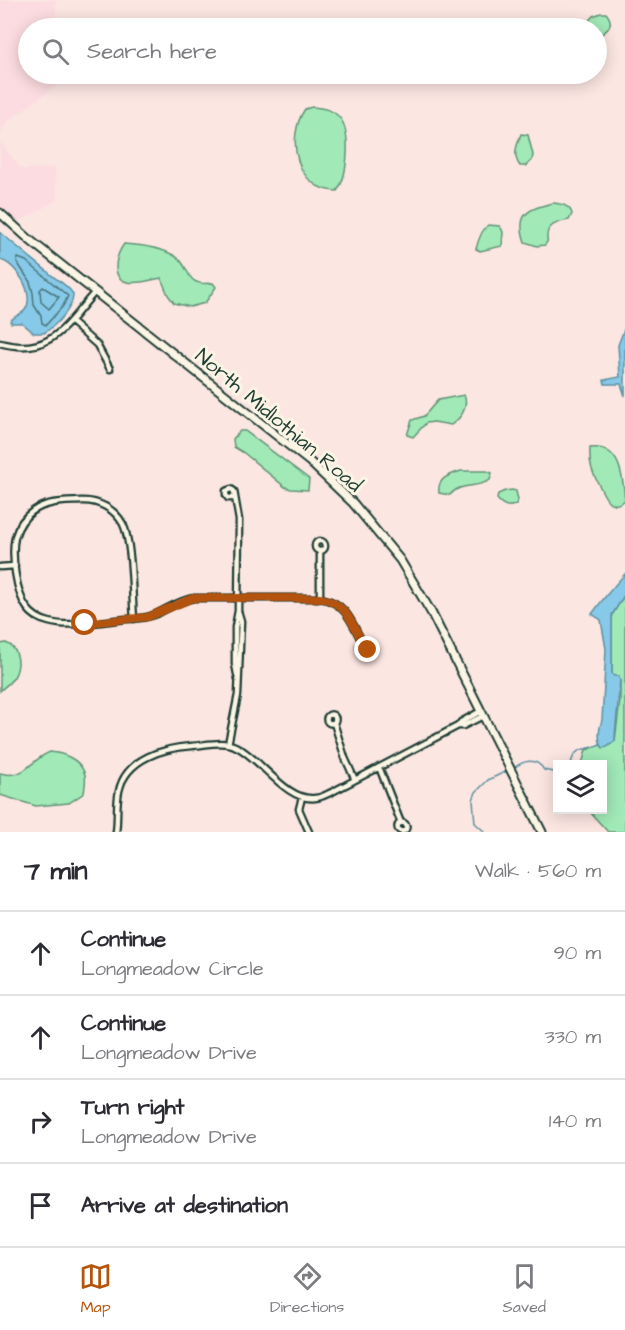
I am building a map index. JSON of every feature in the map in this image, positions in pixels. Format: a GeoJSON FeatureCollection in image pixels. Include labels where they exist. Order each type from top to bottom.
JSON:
{"type":"FeatureCollection","features":[{"type":"Feature","properties":{"kind":"main road","name":"North Midlothian Road"},"geometry":{"type":"LineString","coordinates":[[0,213],[31,241],[294,449],[353,503],[400,560],[431,612],[542,832]]}},
{"type":"Feature","properties":{"kind":"street"},"geometry":{"type":"LineString","coordinates":[[0,343],[20,346],[38,344],[58,334],[95,292]]}},
{"type":"Feature","properties":{"kind":"street"},"geometry":{"type":"LineString","coordinates":[[70,322],[97,345],[110,369]]}},
{"type":"Feature","properties":{"kind":"street"},"geometry":{"type":"LineString","coordinates":[[228,744],[238,695],[235,627],[238,610],[239,520],[236,498]]}},
{"type":"Feature","properties":{"kind":"street"},"geometry":{"type":"LineString","coordinates":[[134,619],[126,532],[118,516],[102,505],[85,501],[58,502],[33,510],[23,521],[16,536],[15,566],[22,600],[30,612],[46,621],[61,624],[134,619],[155,615],[188,599],[320,598],[332,601],[343,608],[362,642]]}},
{"type":"Feature","properties":{"kind":"street"},"geometry":{"type":"LineString","coordinates":[[320,551],[320,598]]}},
{"type":"Feature","properties":{"kind":"street"},"geometry":{"type":"LineString","coordinates":[[0,567],[15,566]]}},
{"type":"Feature","properties":{"kind":"street"},"geometry":{"type":"LineString","coordinates":[[116,832],[121,785],[138,763],[164,749],[228,744],[243,750],[292,792],[302,797],[320,797],[458,726],[463,726],[482,713]]}},
{"type":"Feature","properties":{"kind":"street"},"geometry":{"type":"LineString","coordinates":[[334,723],[355,780]]}},
{"type":"Feature","properties":{"kind":"street"},"geometry":{"type":"LineString","coordinates":[[379,767],[401,823]]}},
{"type":"Feature","properties":{"kind":"street"},"geometry":{"type":"LineString","coordinates":[[302,797],[299,809],[309,832]]}},
{"type":"Feature","properties":{"kind":"shaded area"},"geometry":{"type":"Polygon","coordinates":[[[0,0],[56,0],[56,18],[18,18],[18,84],[56,84],[56,86],[7,122],[0,134],[0,0]]]}},
{"type":"Feature","properties":{"kind":"shaded area"},"geometry":{"type":"Polygon","coordinates":[[[0,142],[22,169],[55,168],[57,200],[17,223],[0,207],[0,142]]]}},
{"type":"Feature","properties":{"kind":"green space"},"geometry":{"type":"Polygon","coordinates":[[[606,13],[610,21],[607,30],[607,18],[591,18],[606,13]]]}},
{"type":"Feature","properties":{"kind":"green space"},"geometry":{"type":"Polygon","coordinates":[[[312,107],[327,109],[336,114],[346,132],[346,165],[337,191],[323,189],[312,182],[298,161],[296,134],[299,121],[305,109],[312,107]]]}},
{"type":"Feature","properties":{"kind":"green space"},"geometry":{"type":"Polygon","coordinates":[[[521,134],[528,135],[533,155],[532,160],[526,166],[520,166],[516,158],[521,134]]]}},
{"type":"Feature","properties":{"kind":"green space"},"geometry":{"type":"Polygon","coordinates":[[[553,203],[569,209],[572,214],[569,220],[549,229],[548,241],[545,245],[537,246],[525,242],[522,232],[523,218],[531,210],[553,203]]]}},
{"type":"Feature","properties":{"kind":"green space"},"geometry":{"type":"Polygon","coordinates":[[[488,225],[500,226],[503,232],[502,246],[480,251],[476,249],[488,225]]]}},
{"type":"Feature","properties":{"kind":"green space"},"geometry":{"type":"Polygon","coordinates":[[[124,244],[163,250],[181,260],[192,279],[197,282],[213,283],[216,287],[205,303],[190,307],[174,303],[161,278],[127,282],[117,274],[116,267],[118,255],[124,244]]]}},
{"type":"Feature","properties":{"kind":"green space"},"geometry":{"type":"Polygon","coordinates":[[[464,395],[463,412],[451,425],[426,423],[413,437],[407,435],[412,420],[424,416],[438,400],[464,395]]]}},
{"type":"Feature","properties":{"kind":"green space"},"geometry":{"type":"Polygon","coordinates":[[[240,431],[245,431],[309,479],[308,490],[285,487],[234,447],[233,439],[240,431]]]}},
{"type":"Feature","properties":{"kind":"green space"},"geometry":{"type":"Polygon","coordinates":[[[590,448],[608,451],[614,457],[621,473],[625,500],[612,504],[603,494],[594,476],[590,448]]]}},
{"type":"Feature","properties":{"kind":"green space"},"geometry":{"type":"Polygon","coordinates":[[[461,471],[492,473],[490,480],[485,483],[459,488],[450,495],[439,493],[442,481],[461,471]]]}},
{"type":"Feature","properties":{"kind":"green space"},"geometry":{"type":"Polygon","coordinates":[[[516,491],[518,500],[516,504],[505,506],[497,499],[498,494],[516,491]]]}},
{"type":"Feature","properties":{"kind":"green space"},"geometry":{"type":"Polygon","coordinates":[[[625,594],[625,832],[608,832],[592,814],[607,814],[607,760],[583,760],[586,750],[600,745],[603,747],[615,741],[620,680],[612,674],[612,615],[625,594]]]}},
{"type":"Feature","properties":{"kind":"green space"},"geometry":{"type":"Polygon","coordinates":[[[6,643],[14,649],[18,657],[18,667],[13,679],[0,691],[0,644],[6,643]]]}},
{"type":"Feature","properties":{"kind":"green space"},"geometry":{"type":"Polygon","coordinates":[[[50,752],[65,755],[82,767],[86,782],[84,793],[69,803],[36,806],[0,795],[0,773],[22,772],[50,752]]]}},
{"type":"Feature","properties":{"kind":"water"},"geometry":{"type":"Polygon","coordinates":[[[0,232],[73,294],[67,311],[44,333],[34,333],[22,323],[11,323],[10,321],[25,310],[28,296],[18,273],[6,262],[0,260],[0,232]]]}},
{"type":"Feature","properties":{"kind":"water"},"geometry":{"type":"Polygon","coordinates":[[[625,327],[625,396],[621,384],[605,384],[604,380],[620,377],[618,345],[625,327]]]}},
{"type":"Feature","properties":{"kind":"water"},"geometry":{"type":"Polygon","coordinates":[[[625,574],[625,594],[612,615],[612,674],[619,676],[620,680],[615,741],[603,748],[599,734],[602,720],[606,649],[601,620],[592,614],[625,574]]]}},
{"type":"Feature","properties":{"kind":"waterway"},"geometry":{"type":"LineString","coordinates":[[572,760],[575,754],[581,750],[600,745]]}},
{"type":"Feature","properties":{"kind":"waterway"},"geometry":{"type":"LineString","coordinates":[[513,769],[529,761],[537,763],[544,770],[553,772]]}},
{"type":"Feature","properties":{"kind":"waterway"},"geometry":{"type":"LineString","coordinates":[[485,832],[475,823],[473,800],[476,792],[488,780],[507,771]]}},
{"type":"Feature","properties":{"kind":"route"},"geometry":{"type":"LineString","coordinates":[[85,623],[148,617],[183,600],[193,598],[320,598],[332,601],[343,608],[362,642],[368,644],[368,650]]}}]}
